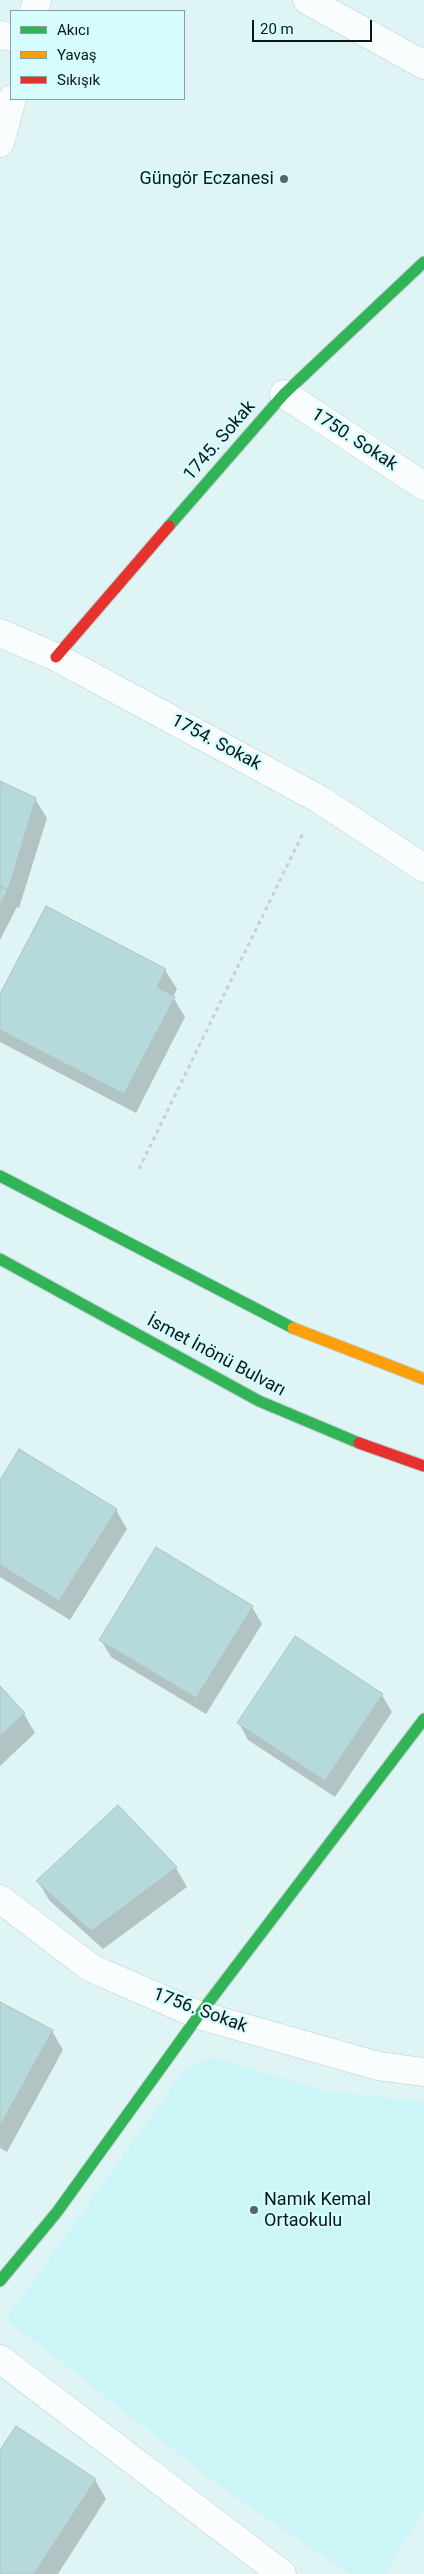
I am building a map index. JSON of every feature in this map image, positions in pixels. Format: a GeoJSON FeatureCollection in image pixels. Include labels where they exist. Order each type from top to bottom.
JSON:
{"type":"FeatureCollection","features":[{"type":"Feature","properties":{"kind":"street"},"geometry":{"type":"LineString","coordinates":[[318,2],[424,66]]}},
{"type":"Feature","properties":{"kind":"street"},"geometry":{"type":"LineString","coordinates":[[0,143],[12,100]]}},
{"type":"Feature","properties":{"kind":"street","name":"1745. Sokak"},"geometry":{"type":"LineString","coordinates":[[56,657],[284,394],[424,262]]}},
{"type":"Feature","properties":{"kind":"street","name":"1750. Sokak"},"geometry":{"type":"LineString","coordinates":[[284,394],[424,486]]}},
{"type":"Feature","properties":{"kind":"street","name":"1754. Sokak"},"geometry":{"type":"LineString","coordinates":[[0,633],[56,657],[319,799],[424,868]]}},
{"type":"Feature","properties":{"kind":"street"},"geometry":{"type":"LineString","coordinates":[[0,1176],[292,1328],[424,1379]]}},
{"type":"Feature","properties":{"kind":"street","name":"İsmet İnönü Bulvarı"},"geometry":{"type":"LineString","coordinates":[[0,1259],[259,1401],[369,1447],[424,1466]]}},
{"type":"Feature","properties":{"kind":"street"},"geometry":{"type":"LineString","coordinates":[[0,2281],[57,2212],[199,2015],[424,1719]]}},
{"type":"Feature","properties":{"kind":"street","name":"1756. Sokak"},"geometry":{"type":"LineString","coordinates":[[0,1899],[91,1968],[199,2015],[378,2066],[424,2072]]}},
{"type":"Feature","properties":{"kind":"street"},"geometry":{"type":"LineString","coordinates":[[0,2359],[282,2574]]}},
{"type":"Feature","properties":{"kind":"path"},"geometry":{"type":"LineString","coordinates":[[139,1169],[319,799]]}},
{"type":"Feature","properties":{"kind":"shaded area","name":"Namık Kemal Ortaokulu"},"geometry":{"type":"Polygon","coordinates":[[[213,2057],[325,2091],[424,2102],[424,2509],[385,2574],[350,2574],[225,2490],[6,2319],[183,2072],[213,2057]]]}},
{"type":"Feature","properties":{"kind":"building"},"geometry":{"type":"Polygon","coordinates":[[[0,781],[36,798],[8,890],[0,886],[0,781]]]}},
{"type":"Feature","properties":{"kind":"building"},"geometry":{"type":"Polygon","coordinates":[[[0,886],[8,890],[0,905],[0,886]]]}},
{"type":"Feature","properties":{"kind":"building"},"geometry":{"type":"Polygon","coordinates":[[[46,906],[166,969],[157,987],[175,997],[124,1094],[0,1030],[0,994],[46,906]]]}},
{"type":"Feature","properties":{"kind":"building"},"geometry":{"type":"Polygon","coordinates":[[[19,1449],[117,1509],[59,1601],[0,1565],[0,1480],[19,1449]]]}},
{"type":"Feature","properties":{"kind":"building"},"geometry":{"type":"Polygon","coordinates":[[[156,1547],[253,1606],[196,1698],[99,1640],[156,1547]]]}},
{"type":"Feature","properties":{"kind":"building"},"geometry":{"type":"Polygon","coordinates":[[[295,1636],[383,1694],[325,1781],[237,1723],[295,1636]]]}},
{"type":"Feature","properties":{"kind":"building"},"geometry":{"type":"Polygon","coordinates":[[[0,1686],[25,1713],[0,1736],[0,1686]]]}},
{"type":"Feature","properties":{"kind":"building"},"geometry":{"type":"Polygon","coordinates":[[[118,1805],[177,1867],[91,1931],[36,1881],[118,1805]]]}},
{"type":"Feature","properties":{"kind":"building"},"geometry":{"type":"Polygon","coordinates":[[[0,2002],[53,2030],[0,2126],[0,2002]]]}},
{"type":"Feature","properties":{"kind":"building"},"geometry":{"type":"Polygon","coordinates":[[[16,2426],[96,2479],[34,2574],[0,2574],[0,2450],[16,2426]]]}},
{"type":"Feature","properties":{"kind":"traffic: fast"},"geometry":{"type":"LineString","coordinates":[[169,526],[284,394],[424,262]]}},
{"type":"Feature","properties":{"kind":"traffic: fast"},"geometry":{"type":"LineString","coordinates":[[0,1176],[293,1328]]}},
{"type":"Feature","properties":{"kind":"traffic: fast"},"geometry":{"type":"LineString","coordinates":[[0,1259],[259,1401],[359,1443]]}},
{"type":"Feature","properties":{"kind":"traffic: fast"},"geometry":{"type":"LineString","coordinates":[[0,2281],[57,2212],[199,2015],[424,1719]]}},
{"type":"Feature","properties":{"kind":"traffic: slow"},"geometry":{"type":"LineString","coordinates":[[293,1328],[424,1379]]}},
{"type":"Feature","properties":{"kind":"traffic: jam"},"geometry":{"type":"LineString","coordinates":[[56,657],[169,526]]}},
{"type":"Feature","properties":{"kind":"traffic: jam"},"geometry":{"type":"LineString","coordinates":[[359,1443],[424,1466]]}},
{"type":"Feature","properties":{"kind":"place","name":"Güngör Eczanesi"},"geometry":{"type":"Point","coordinates":[284,179]}},
{"type":"Feature","properties":{"kind":"place","name":"Namık Kemal Ortaokulu"},"geometry":{"type":"Point","coordinates":[254,2210]}}]}
